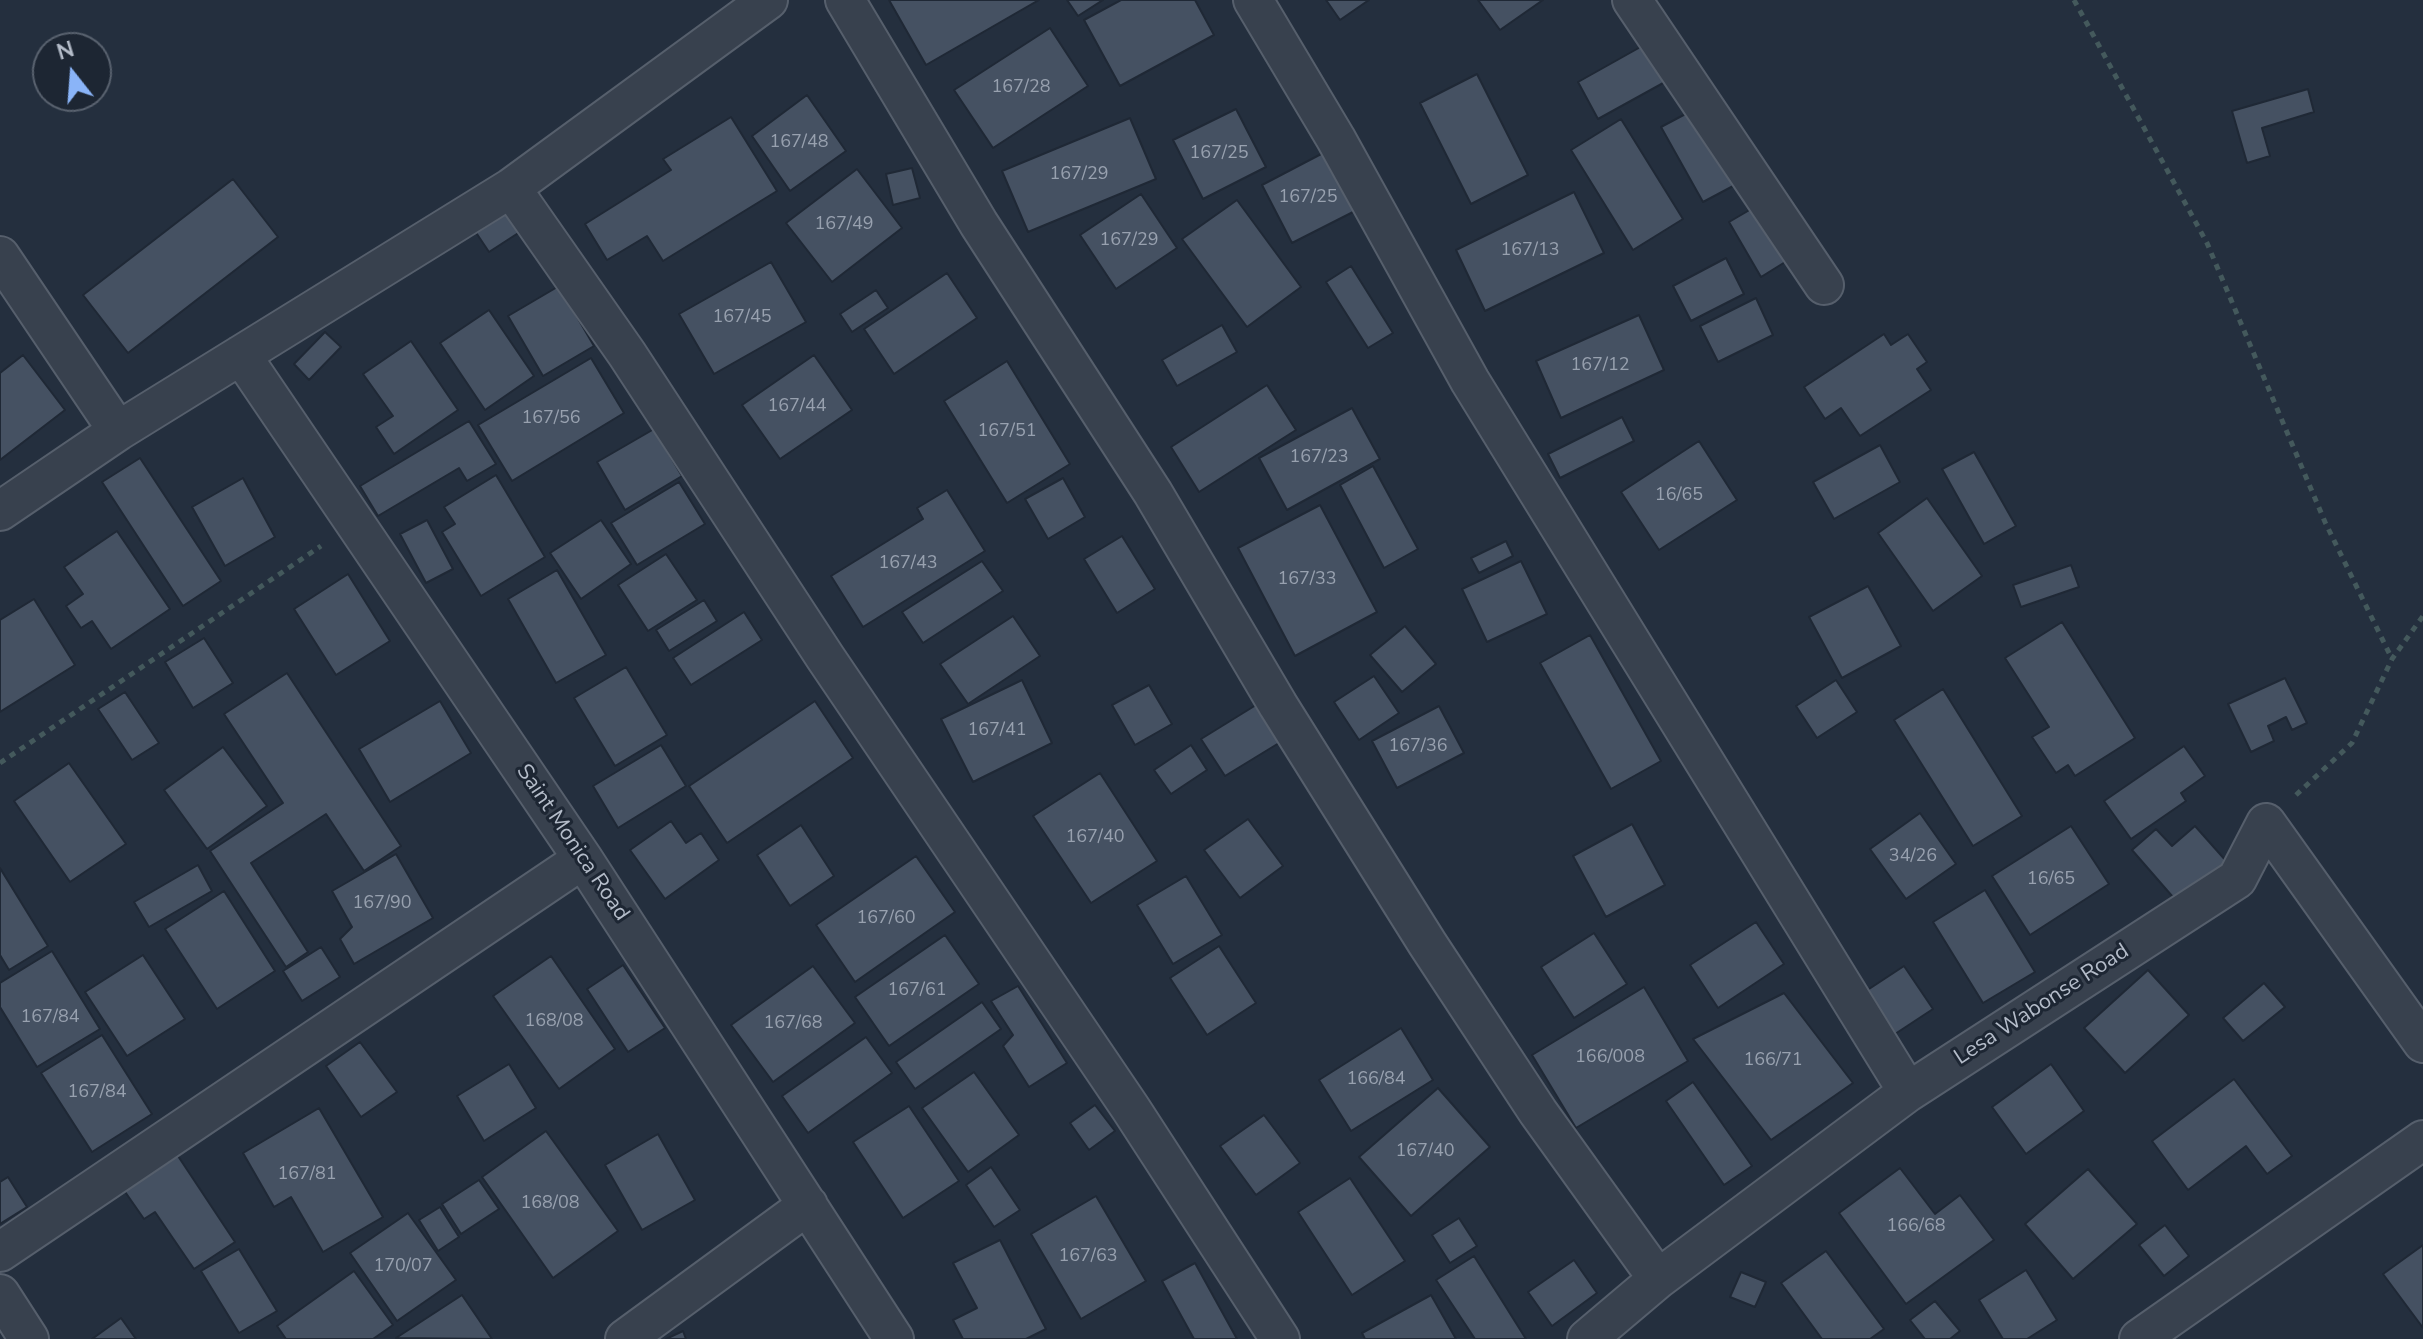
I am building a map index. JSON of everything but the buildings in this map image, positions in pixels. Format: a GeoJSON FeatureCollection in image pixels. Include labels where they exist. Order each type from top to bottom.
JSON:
{"type":"FeatureCollection","features":[{"type":"Feature","properties":{"kind":"street"},"geometry":{"type":"LineString","coordinates":[[0,511],[118,431],[511,188],[768,0]]}},
{"type":"Feature","properties":{"kind":"street"},"geometry":{"type":"LineString","coordinates":[[845,0],[979,224],[1153,493],[1278,705],[1427,943],[1538,1112],[1658,1279]]}},
{"type":"Feature","properties":{"kind":"street"},"geometry":{"type":"LineString","coordinates":[[1253,0],[1336,139],[1477,394],[1908,1092]]}},
{"type":"Feature","properties":{"kind":"street"},"geometry":{"type":"LineString","coordinates":[[1632,0],[1824,285]]}},
{"type":"Feature","properties":{"kind":"street"},"geometry":{"type":"LineString","coordinates":[[511,188],[627,354],[825,657],[1131,1109],[1280,1339]]}},
{"type":"Feature","properties":{"kind":"street"},"geometry":{"type":"LineString","coordinates":[[0,256],[118,431]]}},
{"type":"Feature","properties":{"kind":"street","name":"Saint Monica Road"},"geometry":{"type":"LineString","coordinates":[[241,355],[583,859],[894,1339]]}},
{"type":"Feature","properties":{"kind":"street"},"geometry":{"type":"LineString","coordinates":[[2266,823],[2423,1043]]}},
{"type":"Feature","properties":{"kind":"street","name":"Lesa Wabonse Road"},"geometry":{"type":"LineString","coordinates":[[1592,1338],[1658,1279],[1908,1092],[2237,879],[2266,823]]}},
{"type":"Feature","properties":{"kind":"street"},"geometry":{"type":"LineString","coordinates":[[0,1252],[583,859]]}},
{"type":"Feature","properties":{"kind":"street"},"geometry":{"type":"LineString","coordinates":[[2139,1339],[2423,1140]]}},
{"type":"Feature","properties":{"kind":"street"},"geometry":{"type":"LineString","coordinates":[[625,1339],[808,1205]]}},
{"type":"Feature","properties":{"kind":"street"},"geometry":{"type":"LineString","coordinates":[[0,1294],[29,1339]]}},
{"type":"Feature","properties":{"kind":"path"},"geometry":{"type":"LineString","coordinates":[[2074,0],[2207,243],[2325,522],[2392,659]]}},
{"type":"Feature","properties":{"kind":"path"},"geometry":{"type":"LineString","coordinates":[[0,763],[356,522]]}},
{"type":"Feature","properties":{"kind":"path"},"geometry":{"type":"LineString","coordinates":[[2266,823],[2352,743],[2392,659],[2423,616]]}}]}
